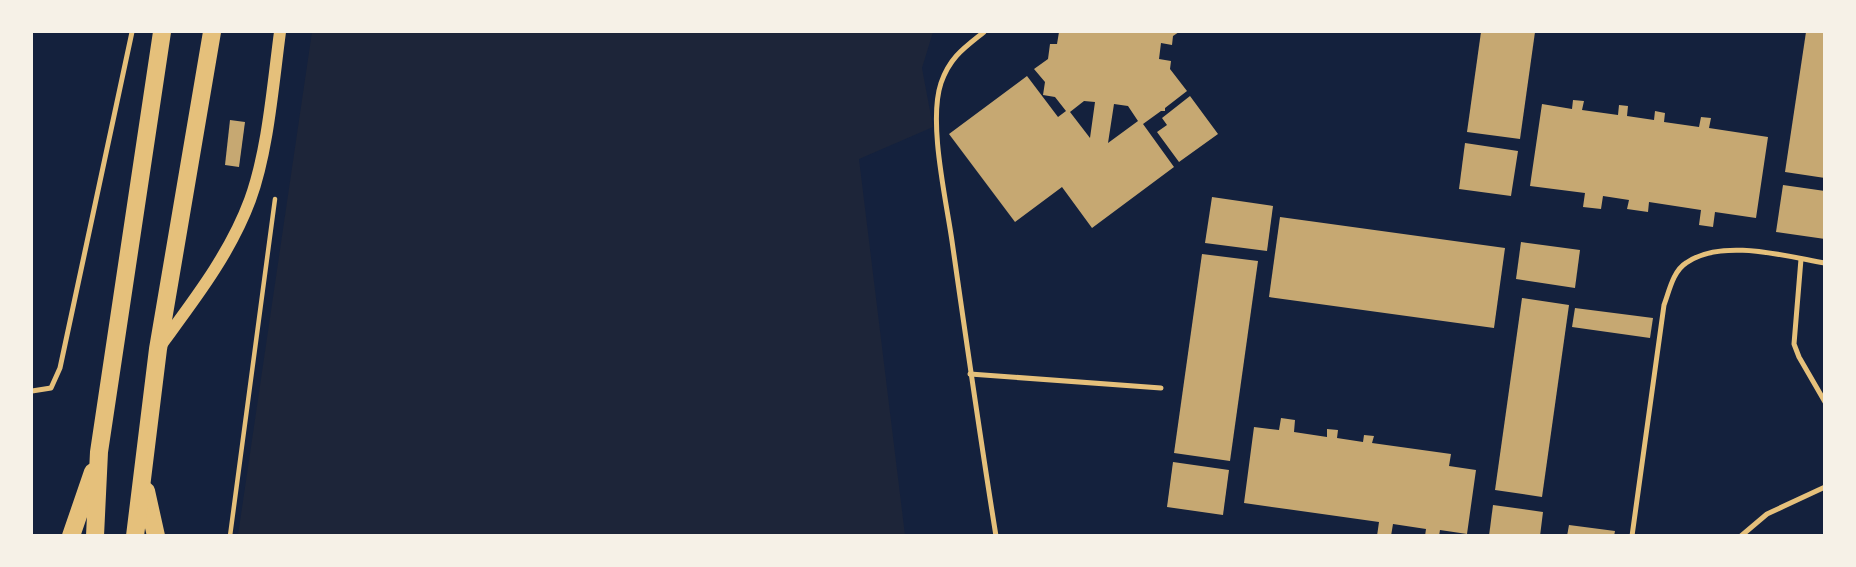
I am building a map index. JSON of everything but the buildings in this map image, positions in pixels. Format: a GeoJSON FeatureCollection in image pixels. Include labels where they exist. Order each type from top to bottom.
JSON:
{"type":"FeatureCollection","features":[{"type":"Feature","properties":{"kind":"main road"},"geometry":{"type":"LineString","coordinates":[[95,536],[99,452],[163,32]]}},
{"type":"Feature","properties":{"kind":"main road"},"geometry":{"type":"LineString","coordinates":[[135,536],[144,481],[158,349],[212,32]]}},
{"type":"Feature","properties":{"kind":"main road"},"geometry":{"type":"LineString","coordinates":[[71,536],[99,452]]}},
{"type":"Feature","properties":{"kind":"main road"},"geometry":{"type":"LineString","coordinates":[[144,481],[156,536]]}},
{"type":"Feature","properties":{"kind":"street"},"geometry":{"type":"LineString","coordinates":[[158,349],[214,272],[250,200],[265,139],[280,32]]}},
{"type":"Feature","properties":{"kind":"lane"},"geometry":{"type":"LineString","coordinates":[[32,391],[51,388],[60,368],[132,32]]}},
{"type":"Feature","properties":{"kind":"lane"},"geometry":{"type":"LineString","coordinates":[[984,32],[954,56],[940,84],[937,114],[940,162],[996,536]]}},
{"type":"Feature","properties":{"kind":"lane"},"geometry":{"type":"LineString","coordinates":[[1632,536],[1664,305],[1673,280],[1685,263],[1733,249],[1825,262]]}},
{"type":"Feature","properties":{"kind":"lane"},"geometry":{"type":"LineString","coordinates":[[1801,259],[1794,344],[1825,401]]}},
{"type":"Feature","properties":{"kind":"lane"},"geometry":{"type":"LineString","coordinates":[[970,374],[1161,388]]}},
{"type":"Feature","properties":{"kind":"lane"},"geometry":{"type":"LineString","coordinates":[[1741,536],[1767,514],[1825,486]]}},
{"type":"Feature","properties":{"kind":"path"},"geometry":{"type":"LineString","coordinates":[[230,536],[276,192]]}},
{"type":"Feature","properties":{"kind":"shaded area"},"geometry":{"type":"Polygon","coordinates":[[[312,32],[933,32],[922,68],[933,127],[859,159],[905,535],[238,535],[312,32]]]}}]}
